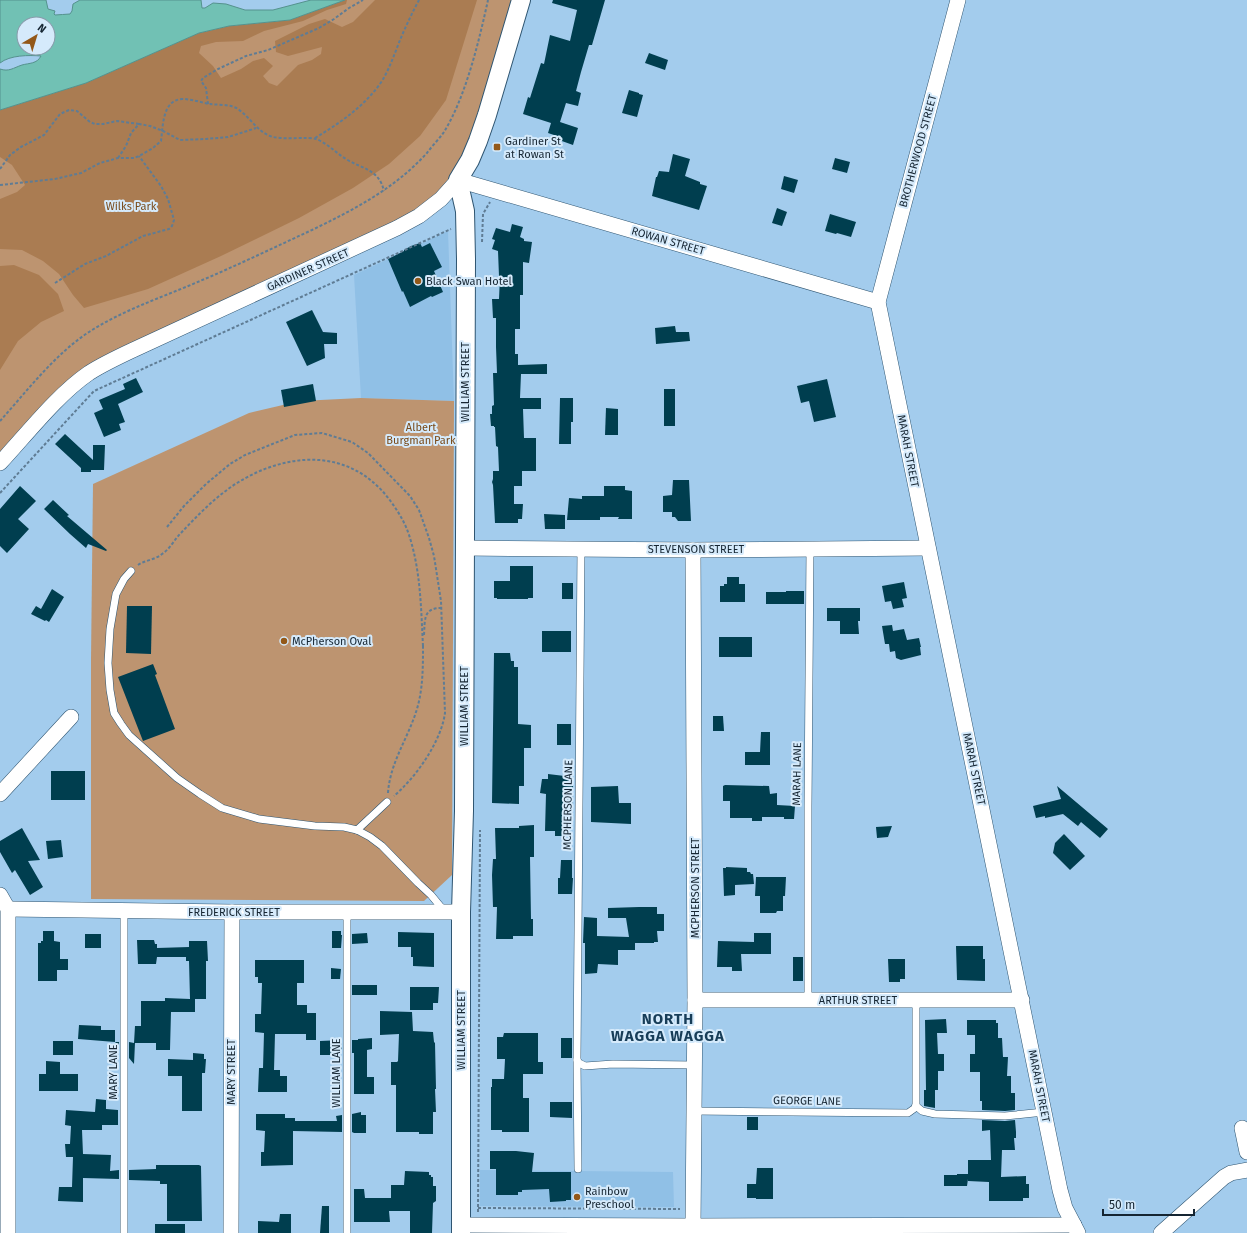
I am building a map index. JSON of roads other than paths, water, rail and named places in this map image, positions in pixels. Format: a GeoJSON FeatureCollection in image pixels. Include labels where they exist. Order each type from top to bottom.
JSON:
{"type":"FeatureCollection","features":[{"type":"Feature","properties":{"kind":"street","name":"GARDINER STREET"},"geometry":{"type":"LineString","coordinates":[[0,462],[70,388],[89,373],[110,360],[397,228],[419,216],[441,199],[458,180],[470,160],[478,141],[521,0]]}},
{"type":"Feature","properties":{"kind":"street","name":"BROTHERWOOD STREET"},"geometry":{"type":"LineString","coordinates":[[878,302],[958,0]]}},
{"type":"Feature","properties":{"kind":"street","name":"WILLIAM STREET"},"geometry":{"type":"LineString","coordinates":[[458,180],[465,211],[464,811],[454,912],[461,1229]]}},
{"type":"Feature","properties":{"kind":"street","name":"ROWAN STREET"},"geometry":{"type":"LineString","coordinates":[[458,180],[878,302]]}},
{"type":"Feature","properties":{"kind":"street","name":"MARAH STREET"},"geometry":{"type":"LineString","coordinates":[[878,302],[1060,1190],[1066,1208],[1076,1229]]}},
{"type":"Feature","properties":{"kind":"street","name":"STEVENSON STREET"},"geometry":{"type":"LineString","coordinates":[[465,548],[693,550],[928,548]]}},
{"type":"Feature","properties":{"kind":"street","name":"MCPHERSON STREET"},"geometry":{"type":"LineString","coordinates":[[693,550],[695,1000],[693,1226]]}},
{"type":"Feature","properties":{"kind":"street"},"geometry":{"type":"LineString","coordinates":[[0,794],[71,717]]}},
{"type":"Feature","properties":{"kind":"street"},"geometry":{"type":"LineString","coordinates":[[0,895],[8,909],[8,1233]]}},
{"type":"Feature","properties":{"kind":"street","name":"FREDERICK STREET"},"geometry":{"type":"LineString","coordinates":[[8,909],[232,912],[454,912]]}},
{"type":"Feature","properties":{"kind":"street","name":"MARY STREET"},"geometry":{"type":"LineString","coordinates":[[231,1233],[232,912]]}},
{"type":"Feature","properties":{"kind":"street","name":"ARTHUR STREET"},"geometry":{"type":"LineString","coordinates":[[695,1000],[1022,1000]]}},
{"type":"Feature","properties":{"kind":"street"},"geometry":{"type":"LineString","coordinates":[[1242,1128],[1247,1152]]}},
{"type":"Feature","properties":{"kind":"street"},"geometry":{"type":"LineString","coordinates":[[1161,1233],[1224,1177],[1231,1172],[1247,1170]]}},
{"type":"Feature","properties":{"kind":"street"},"geometry":{"type":"LineString","coordinates":[[461,1229],[693,1226],[1076,1229]]}},
{"type":"Feature","properties":{"kind":"lane","name":"MCPHERSON LANE"},"geometry":{"type":"LineString","coordinates":[[578,1169],[577,1060],[581,549]]}},
{"type":"Feature","properties":{"kind":"lane","name":"MARAH LANE"},"geometry":{"type":"LineString","coordinates":[[808,1000],[810,549]]}},
{"type":"Feature","properties":{"kind":"lane"},"geometry":{"type":"LineString","coordinates":[[131,571],[124,579],[116,594],[110,629],[108,663],[110,690],[114,713],[129,735],[177,778],[222,808],[259,820],[315,826],[344,827],[357,830],[377,840],[418,883],[454,912]]}},
{"type":"Feature","properties":{"kind":"lane"},"geometry":{"type":"LineString","coordinates":[[357,830],[387,802]]}},
{"type":"Feature","properties":{"kind":"lane","name":"MARY LANE"},"geometry":{"type":"LineString","coordinates":[[124,911],[124,1233]]}},
{"type":"Feature","properties":{"kind":"lane","name":"WILLIAM LANE"},"geometry":{"type":"LineString","coordinates":[[346,912],[347,1233]]}},
{"type":"Feature","properties":{"kind":"lane"},"geometry":{"type":"LineString","coordinates":[[916,1000],[916,1106],[922,1111],[935,1114],[1005,1116],[1044,1112]]}},
{"type":"Feature","properties":{"kind":"lane"},"geometry":{"type":"LineString","coordinates":[[577,1060],[585,1066],[613,1064],[694,1064]]}},
{"type":"Feature","properties":{"kind":"lane","name":"GEORGE LANE"},"geometry":{"type":"LineString","coordinates":[[694,1111],[908,1113],[916,1106]]}},
{"type":"Feature","properties":{"kind":"place","name":"Gardiner St at Rowan St"},"geometry":{"type":"Point","coordinates":[497,147]}},
{"type":"Feature","properties":{"kind":"place","name":"Black Swan Hotel"},"geometry":{"type":"Point","coordinates":[418,281]}},
{"type":"Feature","properties":{"kind":"place","name":"McPherson Oval"},"geometry":{"type":"Point","coordinates":[284,641]}},
{"type":"Feature","properties":{"kind":"place","name":"Rainbow Preschool"},"geometry":{"type":"Point","coordinates":[577,1197]}},
{"type":"Feature","properties":{"kind":"district","name":"NORTH WAGGA WAGGA"},"geometry":{"type":"Point","coordinates":[668,1028]}},
{"type":"Feature","properties":{"kind":"park label","name":"Wilks Park"},"geometry":{"type":"Point","coordinates":[131,206]}},
{"type":"Feature","properties":{"kind":"park label","name":"Albert Burgman Park"},"geometry":{"type":"Point","coordinates":[421,433]}}]}
